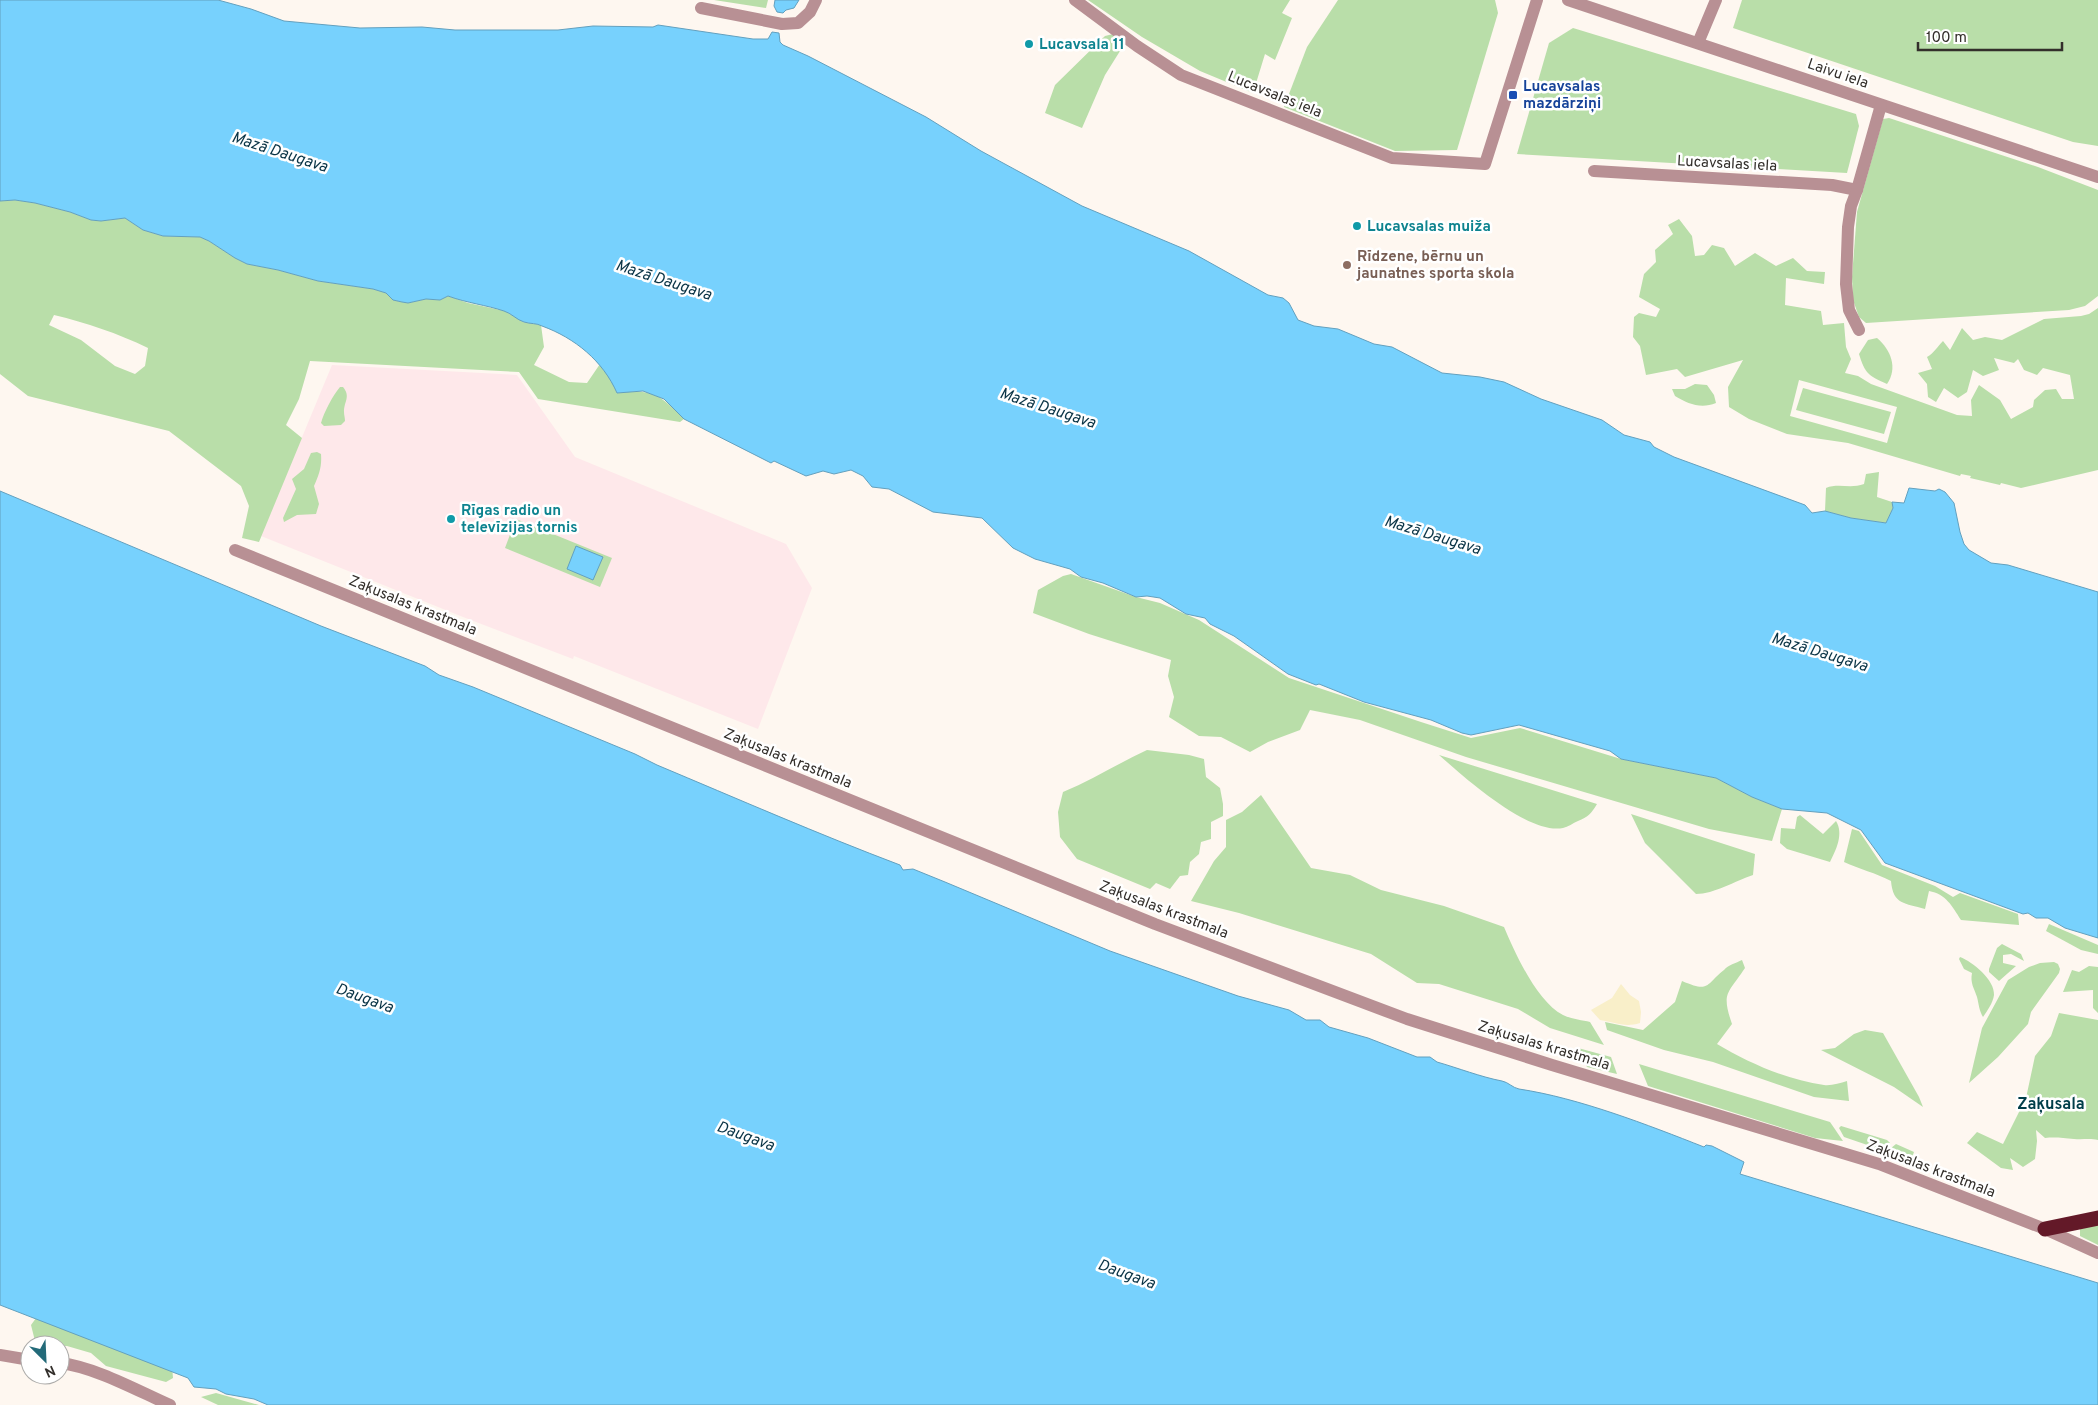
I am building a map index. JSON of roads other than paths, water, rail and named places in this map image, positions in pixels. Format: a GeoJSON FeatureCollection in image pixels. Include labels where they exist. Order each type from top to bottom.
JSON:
{"type":"FeatureCollection","features":[{"type":"Feature","properties":{"kind":"highway"},"geometry":{"type":"LineString","coordinates":[[2045,1229],[2098,1218]]}},
{"type":"Feature","properties":{"kind":"street"},"geometry":{"type":"LineString","coordinates":[[700,8],[782,24],[798,23],[810,12],[816,0]]}},
{"type":"Feature","properties":{"kind":"street","name":"Lucavsalas iela"},"geometry":{"type":"LineString","coordinates":[[1075,0],[1137,46],[1181,75],[1392,158],[1485,164],[1537,0]]}},
{"type":"Feature","properties":{"kind":"street","name":"Laivu iela"},"geometry":{"type":"LineString","coordinates":[[1568,0],[2098,177]]}},
{"type":"Feature","properties":{"kind":"street"},"geometry":{"type":"LineString","coordinates":[[1698,43],[1716,0]]}},
{"type":"Feature","properties":{"kind":"street"},"geometry":{"type":"LineString","coordinates":[[1859,330],[1849,310],[1846,284],[1848,227],[1851,206],[1882,105]]}},
{"type":"Feature","properties":{"kind":"street","name":"Lucavsalas iela"},"geometry":{"type":"LineString","coordinates":[[1594,172],[1832,185],[1857,190]]}},
{"type":"Feature","properties":{"kind":"street","name":"Zaķusalas krastmala"},"geometry":{"type":"LineString","coordinates":[[234,550],[1155,924],[1407,1018],[1552,1065],[1879,1164],[2045,1229],[2098,1253]]}},
{"type":"Feature","properties":{"kind":"street"},"geometry":{"type":"LineString","coordinates":[[0,1355],[20,1358]]}},
{"type":"Feature","properties":{"kind":"street"},"geometry":{"type":"LineString","coordinates":[[70,1365],[110,1378],[170,1405]]}},
{"type":"Feature","properties":{"kind":"water","name":"Mazā Daugava"},"geometry":{"type":"Polygon","coordinates":[[[0,0],[218,0],[284,21],[360,28],[422,27],[455,30],[558,30],[593,26],[653,27],[658,25],[753,39],[768,39],[772,32],[779,33],[780,42],[783,45],[926,117],[981,151],[1082,206],[1189,251],[1268,295],[1283,298],[1289,303],[1298,320],[1314,326],[1338,329],[1374,344],[1392,347],[1442,373],[1480,377],[1504,382],[1541,399],[1602,420],[1624,435],[1650,442],[1654,447],[1674,457],[1805,505],[1812,513],[1825,511],[1851,518],[1886,523],[1893,508],[1892,502],[1904,503],[1909,488],[1935,491],[1939,489],[1945,492],[1954,503],[1960,532],[1964,544],[1969,550],[1991,563],[2008,565],[2098,592],[2098,938],[2065,928],[2048,918],[2036,918],[2028,913],[2023,914],[1885,863],[1861,830],[1827,813],[1782,809],[1752,797],[1716,778],[1621,759],[1610,751],[1519,725],[1471,735],[1462,733],[1431,720],[1364,702],[1288,674],[1234,636],[1210,624],[1205,618],[1186,614],[1160,598],[1136,597],[1103,583],[1081,577],[1070,569],[1035,559],[1013,548],[982,518],[933,512],[889,489],[872,487],[863,476],[851,470],[834,474],[823,471],[806,476],[774,461],[771,463],[684,419],[664,399],[643,391],[617,393],[611,381],[596,361],[577,344],[554,331],[538,324],[521,321],[504,311],[448,296],[440,300],[426,299],[408,303],[402,302],[393,300],[386,293],[373,289],[318,281],[247,264],[200,237],[163,236],[143,230],[125,218],[101,221],[91,220],[70,212],[35,203],[15,200],[0,201],[0,0]]]}},
{"type":"Feature","properties":{"kind":"water"},"geometry":{"type":"Polygon","coordinates":[[[775,0],[799,0],[794,8],[783,13],[777,12],[774,6],[775,0]]]}},
{"type":"Feature","properties":{"kind":"water","name":"Daugava"},"geometry":{"type":"Polygon","coordinates":[[[0,491],[321,626],[425,666],[439,675],[473,687],[635,754],[778,816],[900,865],[903,870],[913,869],[1110,951],[1238,996],[1289,1010],[1306,1020],[1320,1020],[1329,1027],[1368,1038],[1417,1057],[1430,1057],[1437,1062],[1504,1082],[1517,1088],[1589,1106],[1637,1121],[1704,1147],[1706,1145],[1712,1146],[1744,1162],[1740,1174],[2098,1283],[2098,1405],[268,1405],[254,1399],[226,1394],[216,1389],[194,1387],[188,1378],[0,1305],[0,491]]]}},
{"type":"Feature","properties":{"kind":"water"},"geometry":{"type":"Polygon","coordinates":[[[576,546],[603,557],[593,580],[567,569],[576,546]]]}},
{"type":"Feature","properties":{"kind":"place","name":"Lucavsala 11"},"geometry":{"type":"Point","coordinates":[1029,44]}},
{"type":"Feature","properties":{"kind":"place","name":"Lucavsalas mazdārziņi"},"geometry":{"type":"Point","coordinates":[1513,95]}},
{"type":"Feature","properties":{"kind":"place","name":"Lucavsalas muiža"},"geometry":{"type":"Point","coordinates":[1357,226]}},
{"type":"Feature","properties":{"kind":"place","name":"Rīdzene, bērnu un jaunatnes sporta skola"},"geometry":{"type":"Point","coordinates":[1347,265]}},
{"type":"Feature","properties":{"kind":"place","name":"Rīgas radio un televīzijas tornis"},"geometry":{"type":"Point","coordinates":[451,519]}},
{"type":"Feature","properties":{"kind":"district","name":"Zaķusala"},"geometry":{"type":"Point","coordinates":[2051,1103]}}]}
